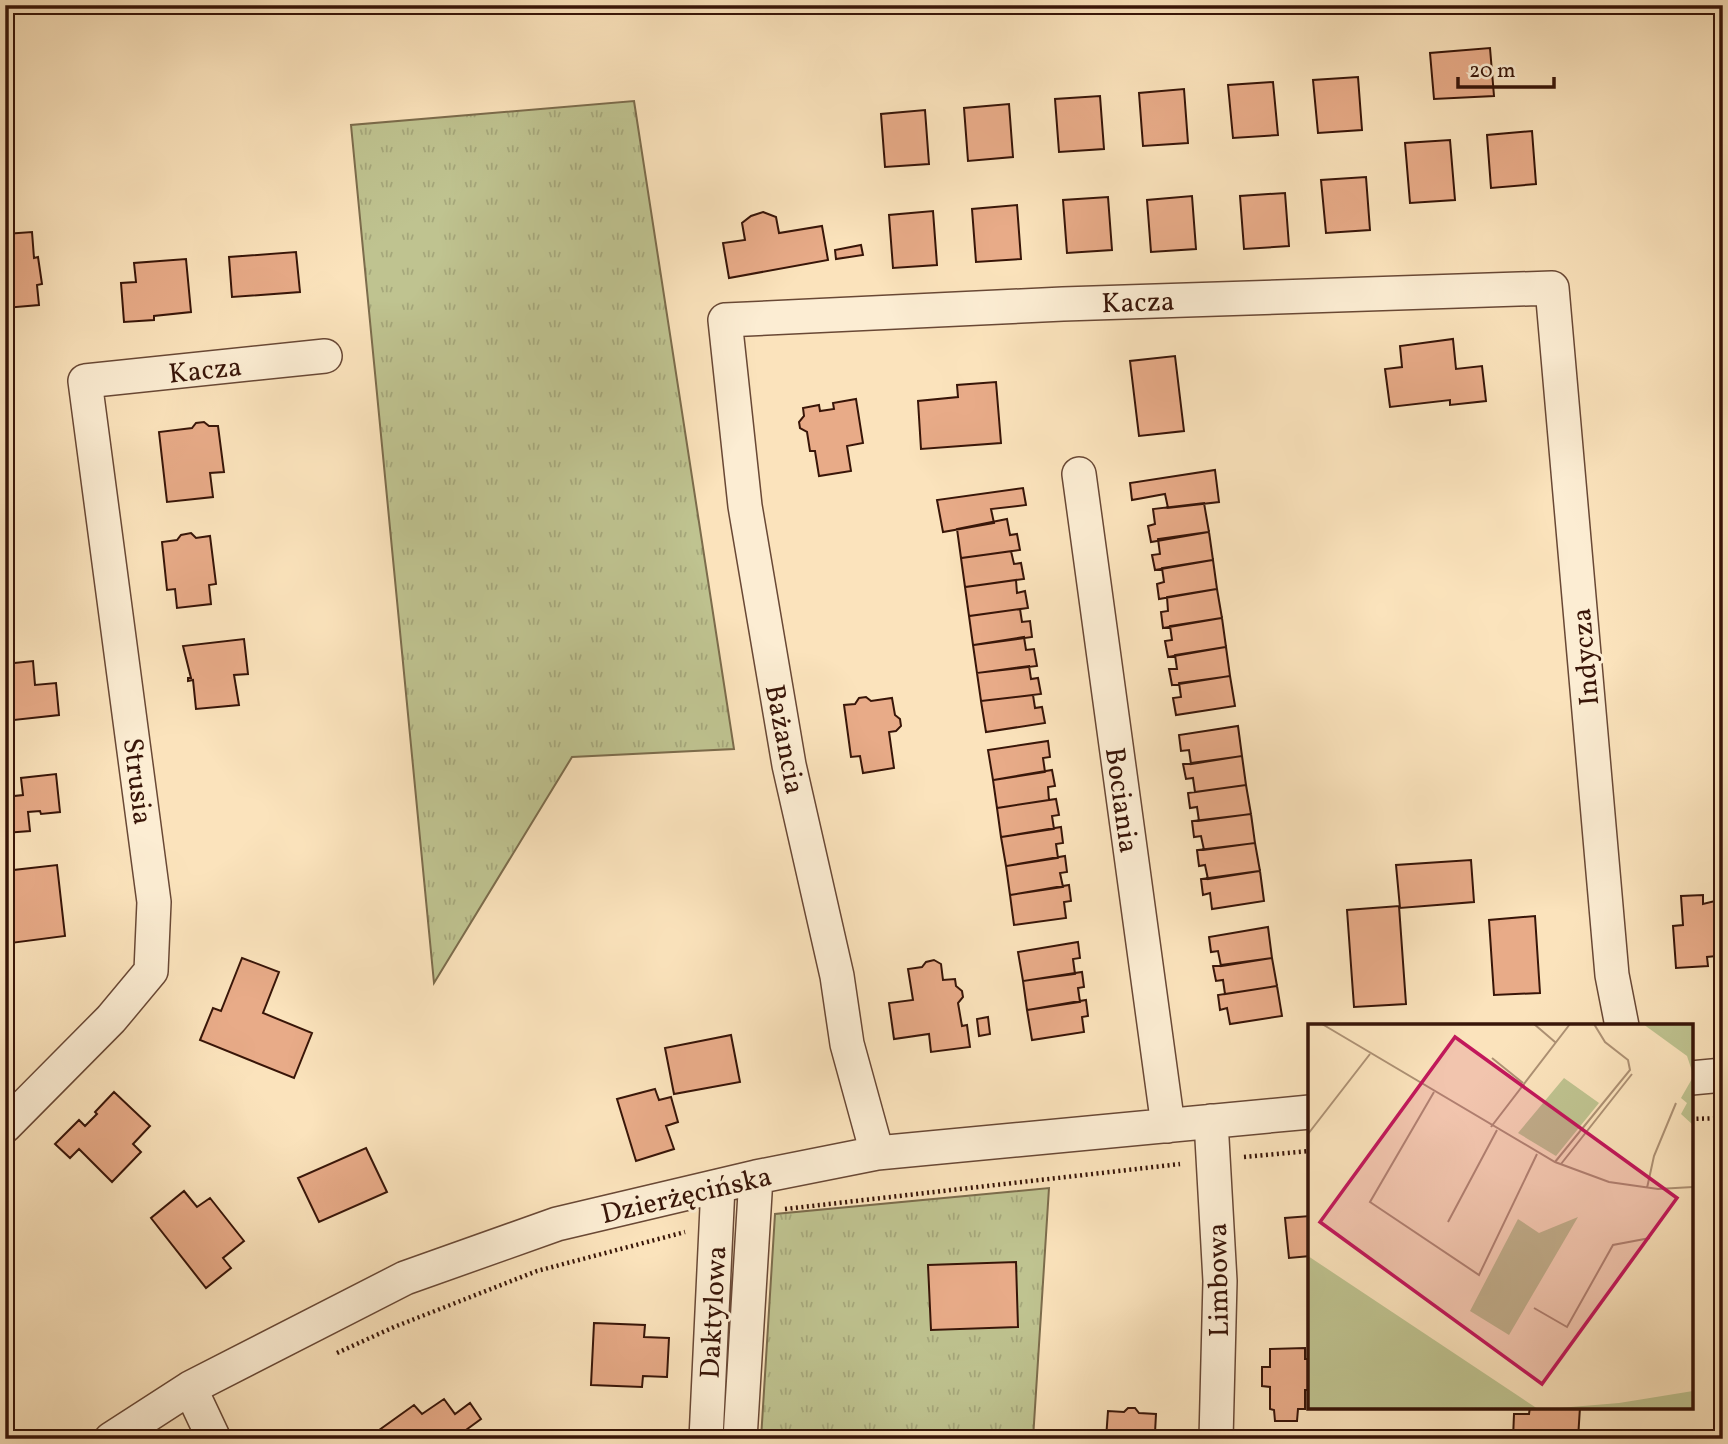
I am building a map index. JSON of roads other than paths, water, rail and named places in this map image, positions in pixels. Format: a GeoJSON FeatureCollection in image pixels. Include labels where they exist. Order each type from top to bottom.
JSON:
{"type":"FeatureCollection","features":[{"type":"Feature","properties":{"kind":"street","name":"Kacza"},"geometry":{"type":"LineString","coordinates":[[725,320],[1063,304],[1552,288]]}},
{"type":"Feature","properties":{"kind":"street","name":"Indycza"},"geometry":{"type":"LineString","coordinates":[[1552,288],[1612,975],[1622,1024]]}},
{"type":"Feature","properties":{"kind":"street","name":"Bażancia"},"geometry":{"type":"LineString","coordinates":[[725,320],[745,506],[789,765],[837,976],[847,1044],[877,1153]]}},
{"type":"Feature","properties":{"kind":"street","name":"Kacza"},"geometry":{"type":"LineString","coordinates":[[85,381],[325,356]]}},
{"type":"Feature","properties":{"kind":"street","name":"Strusia"},"geometry":{"type":"LineString","coordinates":[[5,1126],[111,1019],[150,971],[155,902],[85,381]]}},
{"type":"Feature","properties":{"kind":"street","name":"Bociania"},"geometry":{"type":"LineString","coordinates":[[1079,474],[1168,1126]]}},
{"type":"Feature","properties":{"kind":"street"},"geometry":{"type":"LineString","coordinates":[[1693,1078],[1723,1074]]}},
{"type":"Feature","properties":{"kind":"street","name":"Dzierżęcińska"},"geometry":{"type":"LineString","coordinates":[[111,1439],[190,1388],[405,1278],[557,1224],[755,1177],[877,1153],[1308,1112]]}},
{"type":"Feature","properties":{"kind":"street","name":"Limbowa"},"geometry":{"type":"LineString","coordinates":[[1211,1121],[1220,1281],[1216,1439]]}},
{"type":"Feature","properties":{"kind":"street"},"geometry":{"type":"LineString","coordinates":[[740,1439],[755,1177]]}},
{"type":"Feature","properties":{"kind":"street","name":"Daktylowa"},"geometry":{"type":"LineString","coordinates":[[706,1439],[718,1186]]}},
{"type":"Feature","properties":{"kind":"street"},"geometry":{"type":"LineString","coordinates":[[190,1388],[214,1439]]}}]}
